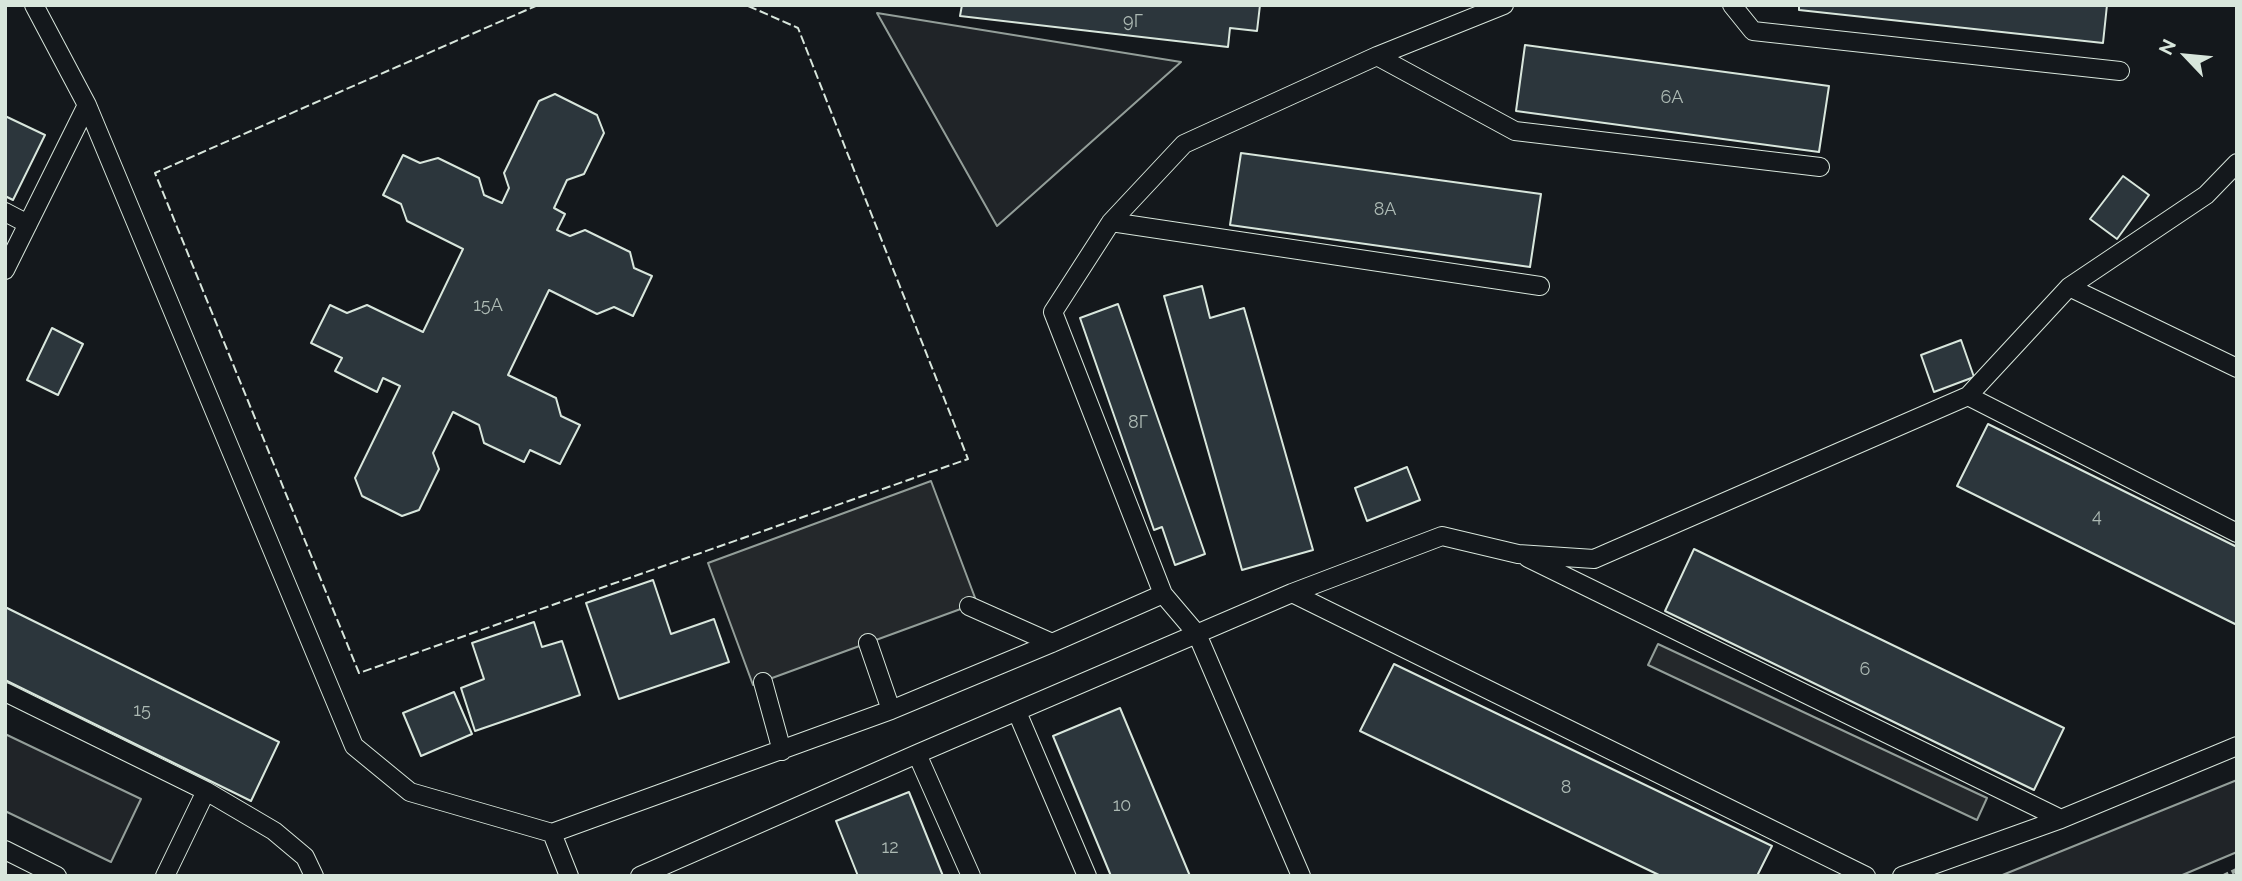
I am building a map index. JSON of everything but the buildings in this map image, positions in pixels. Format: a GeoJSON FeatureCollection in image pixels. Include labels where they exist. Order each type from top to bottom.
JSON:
{"type":"FeatureCollection","features":[{"type":"Feature","properties":{"kind":"lane"},"geometry":{"type":"LineString","coordinates":[[34,5],[87,105],[354,746],[410,792],[552,833],[891,710],[1163,594]]}},
{"type":"Feature","properties":{"kind":"lane"},"geometry":{"type":"LineString","coordinates":[[1301,876],[1197,634],[1163,594],[1053,312],[1111,222],[1184,144],[1377,57],[1504,5]]}},
{"type":"Feature","properties":{"kind":"lane"},"geometry":{"type":"LineString","coordinates":[[1732,5],[1753,31],[2120,71]]}},
{"type":"Feature","properties":{"kind":"lane"},"geometry":{"type":"LineString","coordinates":[[1377,57],[1515,131],[1821,167]]}},
{"type":"Feature","properties":{"kind":"lane"},"geometry":{"type":"LineString","coordinates":[[5,270],[87,105]]}},
{"type":"Feature","properties":{"kind":"lane"},"geometry":{"type":"LineString","coordinates":[[640,876],[1292,593],[1442,536],[1518,554],[1594,559],[1968,396],[2069,287],[2206,195],[2237,163]]}},
{"type":"Feature","properties":{"kind":"lane"},"geometry":{"type":"LineString","coordinates":[[5,212],[28,224]]}},
{"type":"Feature","properties":{"kind":"lane"},"geometry":{"type":"LineString","coordinates":[[1111,222],[1540,286]]}},
{"type":"Feature","properties":{"kind":"lane"},"geometry":{"type":"LineString","coordinates":[[2069,287],[2237,368]]}},
{"type":"Feature","properties":{"kind":"lane"},"geometry":{"type":"LineString","coordinates":[[1968,396],[2237,533]]}},
{"type":"Feature","properties":{"kind":"lane"},"geometry":{"type":"LineString","coordinates":[[1518,554],[2061,819]]}},
{"type":"Feature","properties":{"kind":"lane"},"geometry":{"type":"LineString","coordinates":[[1292,593],[1866,876]]}},
{"type":"Feature","properties":{"kind":"lane"},"geometry":{"type":"LineString","coordinates":[[969,606],[1052,643]]}},
{"type":"Feature","properties":{"kind":"lane"},"geometry":{"type":"LineString","coordinates":[[868,643],[891,710]]}},
{"type":"Feature","properties":{"kind":"lane"},"geometry":{"type":"LineString","coordinates":[[763,682],[782,751]]}},
{"type":"Feature","properties":{"kind":"lane"},"geometry":{"type":"LineString","coordinates":[[5,692],[206,791],[274,831],[305,857],[314,876]]}},
{"type":"Feature","properties":{"kind":"lane"},"geometry":{"type":"LineString","coordinates":[[1017,712],[1087,876]]}},
{"type":"Feature","properties":{"kind":"lane"},"geometry":{"type":"LineString","coordinates":[[1902,876],[2061,819],[2237,746]]}},
{"type":"Feature","properties":{"kind":"lane"},"geometry":{"type":"LineString","coordinates":[[917,754],[971,876]]}},
{"type":"Feature","properties":{"kind":"lane"},"geometry":{"type":"LineString","coordinates":[[165,876],[206,791]]}},
{"type":"Feature","properties":{"kind":"lane"},"geometry":{"type":"LineString","coordinates":[[552,833],[569,876]]}},
{"type":"Feature","properties":{"kind":"lane"},"geometry":{"type":"LineString","coordinates":[[5,850],[57,876]]}},
{"type":"Feature","properties":{"kind":"path"},"geometry":{"type":"LineString","coordinates":[[2224,876],[2237,870]]}},
{"type":"Feature","properties":{"kind":"shaded area"},"geometry":{"type":"Polygon","coordinates":[[[877,13],[1181,62],[997,226],[877,13]]]}},
{"type":"Feature","properties":{"kind":"shaded area"},"geometry":{"type":"Polygon","coordinates":[[[931,481],[977,603],[753,685],[708,563],[931,481]]]}},
{"type":"Feature","properties":{"kind":"shaded area"},"geometry":{"type":"Polygon","coordinates":[[[1658,644],[1987,798],[1977,820],[1648,665],[1658,644]]]}},
{"type":"Feature","properties":{"kind":"shaded area"},"geometry":{"type":"Polygon","coordinates":[[[5,734],[141,799],[111,862],[5,811],[5,734]]]}},
{"type":"Feature","properties":{"kind":"shaded area"},"geometry":{"type":"Polygon","coordinates":[[[2237,780],[2237,852],[2180,876],[2000,876],[2237,780]]]}},
{"type":"Feature","properties":{"kind":"fence"},"geometry":{"type":"LineString","coordinates":[[538,5],[155,173],[359,673],[968,459],[798,28],[746,5]]}}]}
